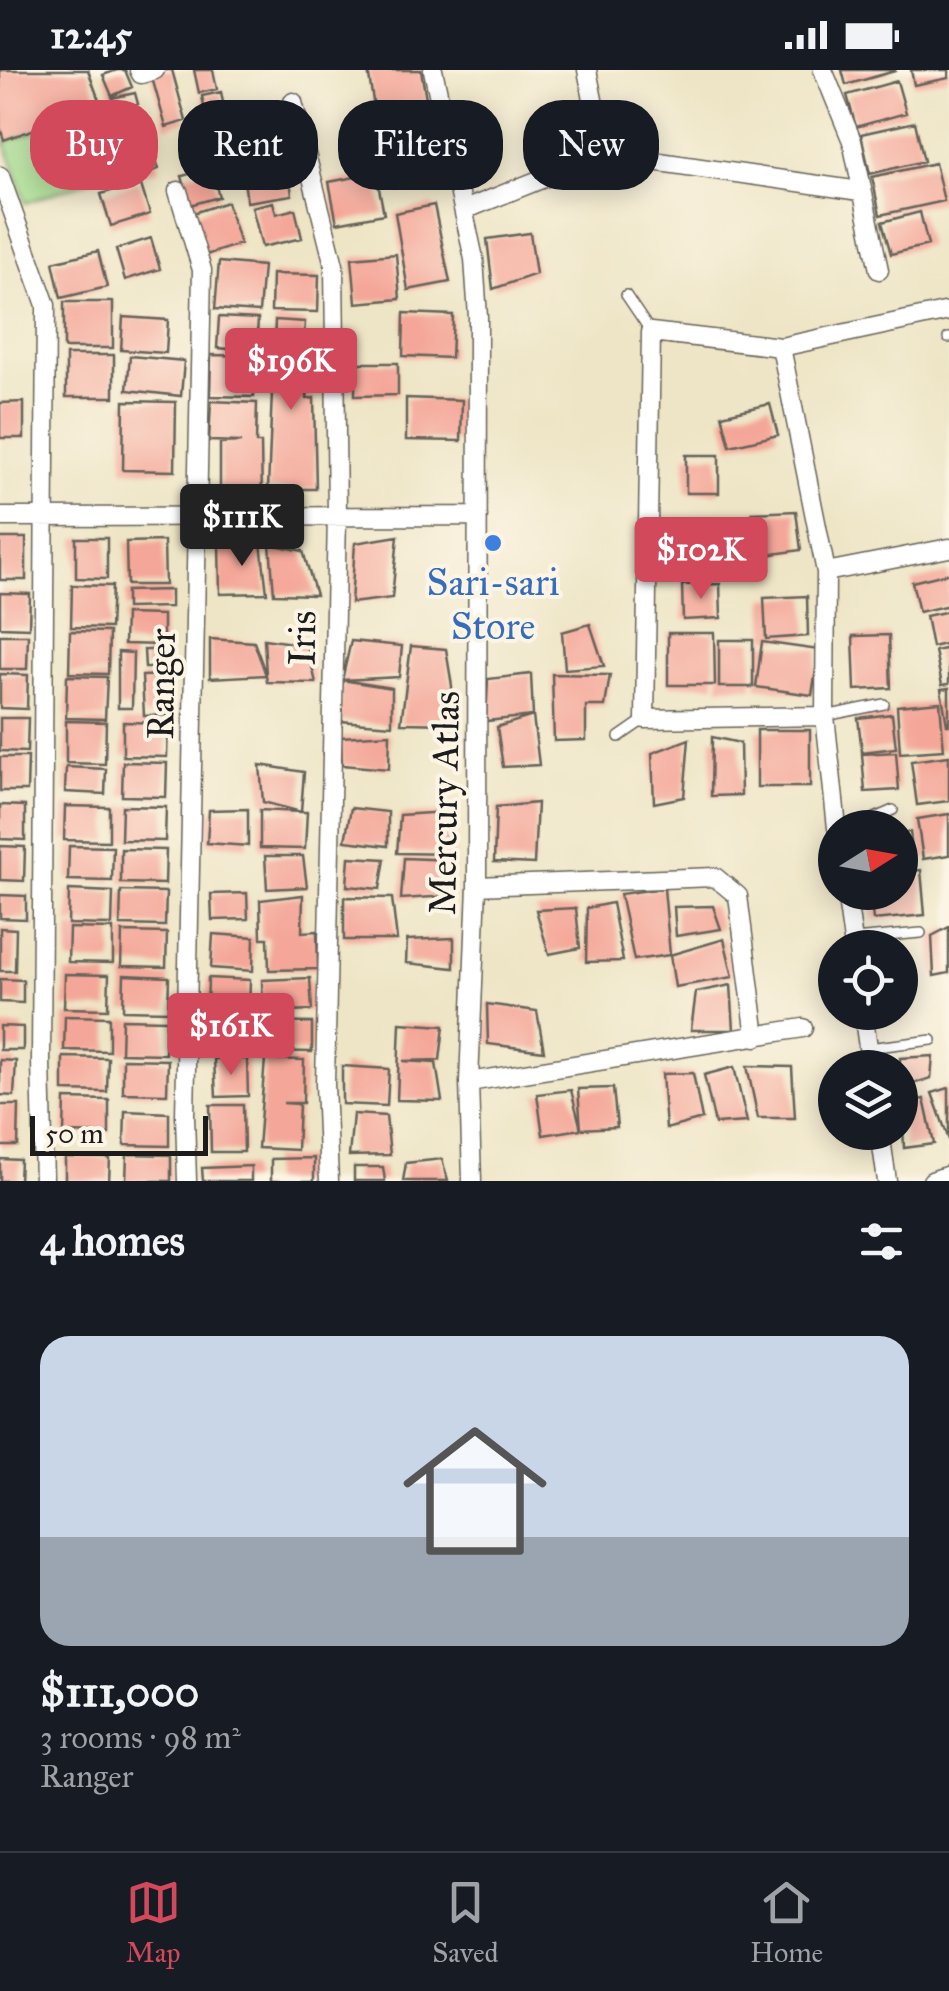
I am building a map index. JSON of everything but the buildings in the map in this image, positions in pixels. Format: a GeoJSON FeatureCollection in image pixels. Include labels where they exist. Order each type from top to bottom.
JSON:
{"type":"FeatureCollection","features":[{"type":"Feature","properties":{"kind":"street","name":"Mercury Atlas"},"geometry":{"type":"LineString","coordinates":[[434,70],[474,258],[478,318],[477,886],[469,1082],[472,1181]]}},
{"type":"Feature","properties":{"kind":"street"},"geometry":{"type":"LineString","coordinates":[[588,70],[594,100]]}},
{"type":"Feature","properties":{"kind":"street"},"geometry":{"type":"LineString","coordinates":[[823,70],[852,142],[879,270]]}},
{"type":"Feature","properties":{"kind":"street"},"geometry":{"type":"LineString","coordinates":[[659,162],[860,191]]}},
{"type":"Feature","properties":{"kind":"street"},"geometry":{"type":"LineString","coordinates":[[0,176],[46,305],[41,1042],[44,1181]]}},
{"type":"Feature","properties":{"kind":"street"},"geometry":{"type":"LineString","coordinates":[[464,210],[523,186]]}},
{"type":"Feature","properties":{"kind":"street","name":"Iris"},"geometry":{"type":"LineString","coordinates":[[315,190],[334,265],[336,516],[325,1084],[329,1181]]}},
{"type":"Feature","properties":{"kind":"street","name":"Ranger"},"geometry":{"type":"LineString","coordinates":[[178,192],[202,270],[185,1116],[187,1181]]}},
{"type":"Feature","properties":{"kind":"street"},"geometry":{"type":"LineString","coordinates":[[826,716],[645,719],[652,332],[781,347],[949,311]]}},
{"type":"Feature","properties":{"kind":"street"},"geometry":{"type":"LineString","coordinates":[[781,347],[826,572],[826,716],[835,810]]}},
{"type":"Feature","properties":{"kind":"street"},"geometry":{"type":"LineString","coordinates":[[0,517],[478,516]]}},
{"type":"Feature","properties":{"kind":"street"},"geometry":{"type":"LineString","coordinates":[[826,572],[949,548]]}},
{"type":"Feature","properties":{"kind":"street"},"geometry":{"type":"LineString","coordinates":[[477,886],[715,877],[738,896],[756,1037]]}},
{"type":"Feature","properties":{"kind":"street"},"geometry":{"type":"LineString","coordinates":[[469,1082],[803,1028]]}},
{"type":"Feature","properties":{"kind":"street"},"geometry":{"type":"LineString","coordinates":[[883,1150],[887,1181]]}},
{"type":"Feature","properties":{"kind":"street"},"geometry":{"type":"LineString","coordinates":[[932,1181],[949,1175]]}},
{"type":"Feature","properties":{"kind":"lane"},"geometry":{"type":"LineString","coordinates":[[626,295],[652,332]]}},
{"type":"Feature","properties":{"kind":"lane"},"geometry":{"type":"LineString","coordinates":[[826,716],[884,704]]}},
{"type":"Feature","properties":{"kind":"lane"},"geometry":{"type":"LineString","coordinates":[[619,736],[645,719]]}},
{"type":"Feature","properties":{"kind":"lane"},"geometry":{"type":"LineString","coordinates":[[918,933],[922,932]]}},
{"type":"Feature","properties":{"kind":"lane"},"geometry":{"type":"LineString","coordinates":[[898,1050],[932,1040]]}},
{"type":"Feature","properties":{"kind":"green space"},"geometry":{"type":"Polygon","coordinates":[[[30,133],[30,190],[63,190],[26,203],[5,142],[30,133]]]}},
{"type":"Feature","properties":{"kind":"place","name":"Sari-sari Store"},"geometry":{"type":"Point","coordinates":[493,543]}}]}
